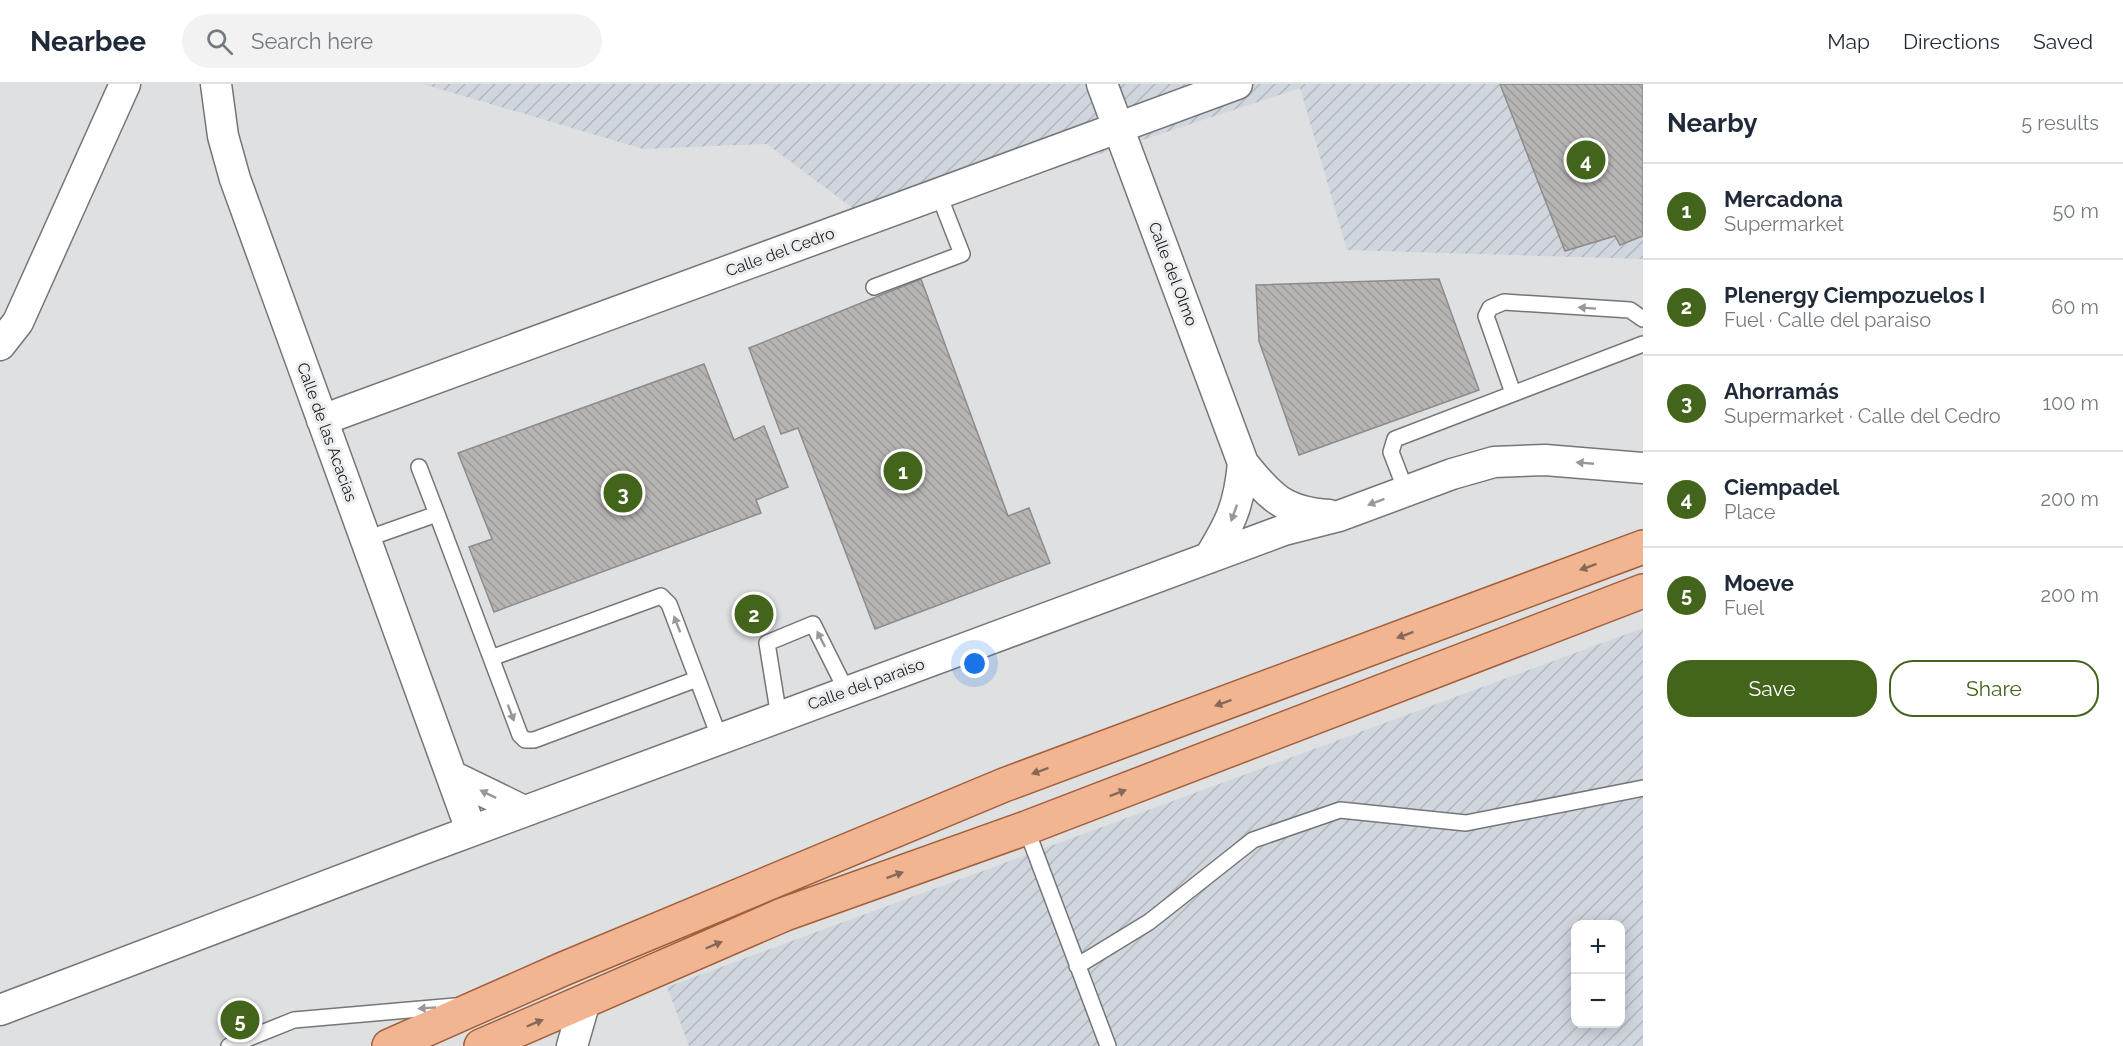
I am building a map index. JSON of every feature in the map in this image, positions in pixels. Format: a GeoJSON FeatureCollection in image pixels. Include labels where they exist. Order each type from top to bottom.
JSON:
{"type":"FeatureCollection","features":[{"type":"Feature","properties":{"kind":"main road"},"geometry":{"type":"LineString","coordinates":[[389,1046],[754,888],[1004,785],[1643,547]]}},
{"type":"Feature","properties":{"kind":"main road"},"geometry":{"type":"LineString","coordinates":[[481,1046],[785,914],[1026,828],[1643,591]]}},
{"type":"Feature","properties":{"kind":"street"},"geometry":{"type":"LineString","coordinates":[[0,345],[18,322],[125,84]]}},
{"type":"Feature","properties":{"kind":"street","name":"Calle de las Acacias"},"geometry":{"type":"LineString","coordinates":[[216,84],[223,136],[235,179],[471,831]]}},
{"type":"Feature","properties":{"kind":"street","name":"Calle del Olmo"},"geometry":{"type":"LineString","coordinates":[[1102,84],[1243,463],[1266,492],[1301,513],[1339,516]]}},
{"type":"Feature","properties":{"kind":"street","name":"Calle del Cedro"},"geometry":{"type":"LineString","coordinates":[[322,420],[1238,84]]}},
{"type":"Feature","properties":{"kind":"street","name":"Calle del paraiso"},"geometry":{"type":"LineString","coordinates":[[0,1010],[524,811],[1284,530],[1339,516],[1494,462],[1545,460],[1643,468]]}},
{"type":"Feature","properties":{"kind":"street","name":"Calle del Olmo"},"geometry":{"type":"LineString","coordinates":[[1209,558],[1230,524],[1240,497],[1243,463]]}},
{"type":"Feature","properties":{"kind":"street"},"geometry":{"type":"LineString","coordinates":[[1259,539],[1267,514],[1266,492]]}},
{"type":"Feature","properties":{"kind":"street"},"geometry":{"type":"LineString","coordinates":[[452,776],[524,811]]}},
{"type":"Feature","properties":{"kind":"street"},"geometry":{"type":"LineString","coordinates":[[572,1046],[585,1001]]}},
{"type":"Feature","properties":{"kind":"lane"},"geometry":{"type":"LineString","coordinates":[[874,287],[962,254],[939,195]]}},
{"type":"Feature","properties":{"kind":"lane"},"geometry":{"type":"LineString","coordinates":[[1513,393],[1486,316],[1495,304],[1504,302],[1630,310],[1643,319]]}},
{"type":"Feature","properties":{"kind":"lane"},"geometry":{"type":"LineString","coordinates":[[1406,491],[1391,452],[1395,439],[1643,344]]}},
{"type":"Feature","properties":{"kind":"lane"},"geometry":{"type":"LineString","coordinates":[[419,467],[490,658],[520,735],[525,740],[534,740],[697,679]]}},
{"type":"Feature","properties":{"kind":"lane"},"geometry":{"type":"LineString","coordinates":[[366,539],[436,514]]}},
{"type":"Feature","properties":{"kind":"lane"},"geometry":{"type":"LineString","coordinates":[[490,658],[661,596],[669,604],[720,739]]}},
{"type":"Feature","properties":{"kind":"lane"},"geometry":{"type":"LineString","coordinates":[[779,717],[767,643],[813,624],[847,692]]}},
{"type":"Feature","properties":{"kind":"lane"},"geometry":{"type":"LineString","coordinates":[[1077,966],[1149,922],[1253,840],[1340,810],[1466,823],[1643,788]]}},
{"type":"Feature","properties":{"kind":"lane"},"geometry":{"type":"LineString","coordinates":[[1026,828],[1108,1046]]}},
{"type":"Feature","properties":{"kind":"lane"},"geometry":{"type":"LineString","coordinates":[[229,1046],[294,1020],[378,1011],[485,1004]]}},
{"type":"Feature","properties":{"kind":"shaded area"},"geometry":{"type":"Polygon","coordinates":[[[423,84],[1643,84],[1643,259],[1347,250],[1300,88],[878,227],[767,144],[643,149],[423,84]]]}},
{"type":"Feature","properties":{"kind":"shaded area"},"geometry":{"type":"Polygon","coordinates":[[[1643,628],[1643,1046],[689,1046],[667,987],[1643,628]]]}},
{"type":"Feature","properties":{"kind":"building"},"geometry":{"type":"Polygon","coordinates":[[[1500,84],[1643,84],[1643,236],[1620,245],[1615,236],[1565,251],[1500,84]]]}},
{"type":"Feature","properties":{"kind":"building"},"geometry":{"type":"Polygon","coordinates":[[[921,279],[1008,516],[1029,508],[1050,563],[875,629],[798,428],[781,434],[749,348],[921,279]]]}},
{"type":"Feature","properties":{"kind":"building"},"geometry":{"type":"Polygon","coordinates":[[[1439,279],[1479,390],[1299,455],[1259,341],[1256,285],[1439,279]]]}},
{"type":"Feature","properties":{"kind":"building"},"geometry":{"type":"Polygon","coordinates":[[[704,364],[734,440],[764,426],[788,487],[756,500],[761,513],[494,612],[469,547],[492,539],[458,453],[704,364]]]}},
{"type":"Feature","properties":{"kind":"place","name":"Ciempadel"},"geometry":{"type":"Point","coordinates":[1586,160]}},
{"type":"Feature","properties":{"kind":"place","name":"Mercadona"},"geometry":{"type":"Point","coordinates":[903,471]}},
{"type":"Feature","properties":{"kind":"place","name":"Ahorramás"},"geometry":{"type":"Point","coordinates":[623,493]}},
{"type":"Feature","properties":{"kind":"place","name":"Plenergy Ciempozuelos I"},"geometry":{"type":"Point","coordinates":[754,614]}},
{"type":"Feature","properties":{"kind":"place","name":"Moeve"},"geometry":{"type":"Point","coordinates":[240,1020]}}]}
